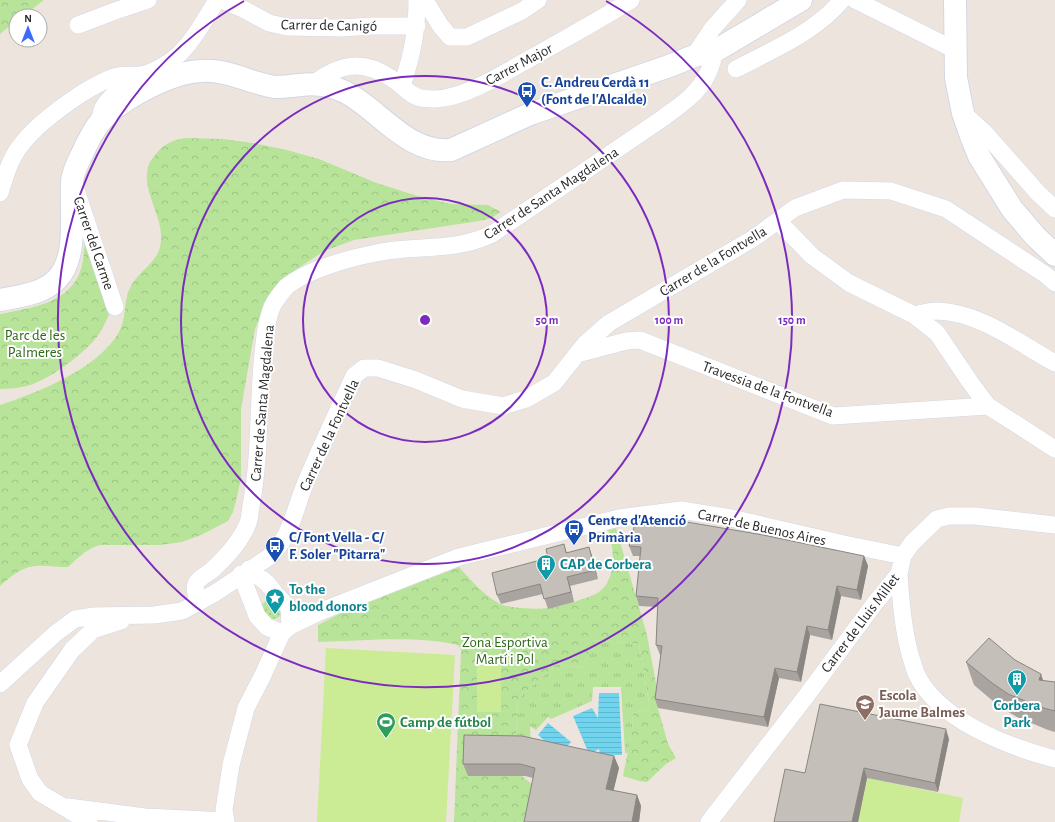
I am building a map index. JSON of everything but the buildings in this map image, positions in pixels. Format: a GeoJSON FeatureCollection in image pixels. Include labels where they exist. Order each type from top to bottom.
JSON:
{"type":"FeatureCollection","features":[{"type":"Feature","properties":{"kind":"street"},"geometry":{"type":"LineString","coordinates":[[78,25],[148,0]]}},
{"type":"Feature","properties":{"kind":"street"},"geometry":{"type":"LineString","coordinates":[[101,121],[101,111],[103,105],[111,97],[142,75],[153,71],[181,52],[196,33],[217,0]]}},
{"type":"Feature","properties":{"kind":"street","name":"Carrer de Canigó"},"geometry":{"type":"LineString","coordinates":[[222,0],[269,23],[288,27],[341,28],[417,26]]}},
{"type":"Feature","properties":{"kind":"street"},"geometry":{"type":"LineString","coordinates":[[402,86],[414,45],[417,26],[418,0]]}},
{"type":"Feature","properties":{"kind":"street"},"geometry":{"type":"LineString","coordinates":[[418,0],[428,7],[450,37],[467,37],[522,11],[538,0]]}},
{"type":"Feature","properties":{"kind":"street","name":"Carrer Major"},"geometry":{"type":"LineString","coordinates":[[313,84],[326,74],[344,67],[362,67],[380,72],[392,78],[410,94],[418,98],[436,99],[461,94],[515,66],[631,0]]}},
{"type":"Feature","properties":{"kind":"street"},"geometry":{"type":"LineString","coordinates":[[705,54],[712,29],[738,0]]}},
{"type":"Feature","properties":{"kind":"street"},"geometry":{"type":"LineString","coordinates":[[0,300],[40,291],[50,285],[63,271],[68,262],[71,245],[72,179],[95,128],[101,121],[122,104],[146,89],[182,74],[214,70],[275,87],[313,84],[330,86],[345,92],[358,100],[405,137],[431,149],[441,151],[451,150],[530,114],[705,54],[801,0]]}},
{"type":"Feature","properties":{"kind":"street"},"geometry":{"type":"LineString","coordinates":[[736,69],[806,30],[834,10],[842,0]]}},
{"type":"Feature","properties":{"kind":"street"},"geometry":{"type":"LineString","coordinates":[[855,0],[955,50]]}},
{"type":"Feature","properties":{"kind":"street"},"geometry":{"type":"LineString","coordinates":[[954,0],[956,78],[963,113],[979,156],[1012,209],[1035,236],[1055,255]]}},
{"type":"Feature","properties":{"kind":"street","name":"Carrer de Santa Magdalena"},"geometry":{"type":"LineString","coordinates":[[198,603],[194,589],[197,582],[211,570],[239,540],[248,522],[255,487],[260,387],[267,323],[273,307],[287,287],[298,279],[338,263],[385,251],[459,245],[476,241],[492,234],[682,104],[692,95],[706,78],[705,54]]}},
{"type":"Feature","properties":{"kind":"street"},"geometry":{"type":"LineString","coordinates":[[0,192],[8,170],[20,146],[45,120],[84,93],[112,78],[121,75],[142,75]]}},
{"type":"Feature","properties":{"kind":"street"},"geometry":{"type":"LineString","coordinates":[[963,113],[984,132],[1038,193],[1055,209]]}},
{"type":"Feature","properties":{"kind":"street","name":"Carrer del Carme"},"geometry":{"type":"LineString","coordinates":[[72,179],[115,307]]}},
{"type":"Feature","properties":{"kind":"street","name":"Carrer de la Fontvella"},"geometry":{"type":"LineString","coordinates":[[0,684],[56,633],[75,619],[94,616],[137,616],[182,611],[198,603],[269,558],[287,535],[304,488],[354,376],[364,368],[378,368],[416,380],[462,399],[502,406],[526,399],[554,383],[585,344],[609,323],[754,238],[795,208],[843,190],[891,191],[946,209],[1052,277]]}},
{"type":"Feature","properties":{"kind":"street"},"geometry":{"type":"LineString","coordinates":[[778,220],[812,256],[849,283],[914,315],[937,333],[988,406],[1055,449]]}},
{"type":"Feature","properties":{"kind":"street"},"geometry":{"type":"LineString","coordinates":[[914,315],[937,311],[960,313],[984,322],[1055,363]]}},
{"type":"Feature","properties":{"kind":"street","name":"Travessia de la Fontvella"},"geometry":{"type":"LineString","coordinates":[[577,354],[626,340],[640,340],[833,416],[988,406]]}},
{"type":"Feature","properties":{"kind":"street","name":"Carrer de Buenos Aires"},"geometry":{"type":"LineString","coordinates":[[286,630],[319,612],[459,557],[619,518],[680,510],[731,518],[903,556]]}},
{"type":"Feature","properties":{"kind":"street","name":"Carrer de Lluis Millet"},"geometry":{"type":"LineString","coordinates":[[709,822],[807,695],[875,603],[899,574],[903,556],[912,543],[937,519],[949,516],[975,516],[1055,525]]}},
{"type":"Feature","properties":{"kind":"street"},"geometry":{"type":"LineString","coordinates":[[267,583],[267,566],[269,558]]}},
{"type":"Feature","properties":{"kind":"street"},"geometry":{"type":"LineString","coordinates":[[245,572],[257,616],[267,627],[286,630]]}},
{"type":"Feature","properties":{"kind":"street"},"geometry":{"type":"LineString","coordinates":[[61,806],[145,816],[226,821],[224,810],[231,765],[246,708],[286,630],[289,608],[267,583],[245,572]]}},
{"type":"Feature","properties":{"kind":"street"},"geometry":{"type":"LineString","coordinates":[[899,574],[901,610],[907,643],[916,673],[927,690],[942,706],[968,725],[1028,752],[1055,759]]}},
{"type":"Feature","properties":{"kind":"street"},"geometry":{"type":"LineString","coordinates":[[875,603],[883,603],[901,610]]}},
{"type":"Feature","properties":{"kind":"street"},"geometry":{"type":"LineString","coordinates":[[89,822],[40,793],[30,778],[18,745],[35,703],[72,650],[93,630],[137,616]]}},
{"type":"Feature","properties":{"kind":"green space"},"geometry":{"type":"Polygon","coordinates":[[[0,0],[44,0],[34,8],[8,8],[8,28],[0,34],[0,0]]]}},
{"type":"Feature","properties":{"kind":"green space"},"geometry":{"type":"Polygon","coordinates":[[[184,138],[223,139],[287,150],[319,159],[374,182],[414,195],[451,204],[488,205],[501,212],[491,218],[479,221],[354,240],[324,251],[288,275],[267,300],[255,329],[241,409],[241,479],[233,512],[228,521],[201,535],[182,542],[160,545],[100,545],[86,551],[68,567],[34,566],[25,568],[17,572],[0,586],[0,405],[66,378],[97,357],[119,332],[123,321],[126,298],[130,288],[137,277],[155,258],[160,247],[160,226],[147,185],[149,164],[165,145],[184,138]]]}},
{"type":"Feature","properties":{"kind":"green space","name":"Parc de les Palmeres"},"geometry":{"type":"Polygon","coordinates":[[[85,238],[111,309],[103,328],[86,349],[77,357],[46,378],[27,386],[0,389],[0,314],[48,302],[68,290],[76,281],[81,269],[85,238]]]}},
{"type":"Feature","properties":{"kind":"green space","name":"Zona Esportiva Martí i Pol"},"geometry":{"type":"Polygon","coordinates":[[[616,528],[647,635],[656,683],[658,708],[668,744],[676,758],[666,764],[647,782],[623,776],[632,731],[633,713],[650,709],[639,644],[594,640],[583,668],[556,664],[518,699],[516,734],[526,748],[522,776],[538,789],[531,822],[454,822],[461,650],[458,645],[407,639],[318,642],[318,625],[341,613],[459,567],[483,592],[500,604],[509,607],[543,609],[576,601],[591,596],[606,585],[611,575],[613,562],[608,530],[616,528]]]}},
{"type":"Feature","properties":{"kind":"green space"},"geometry":{"type":"Polygon","coordinates":[[[272,598],[283,612],[278,618],[275,619],[267,618],[262,604],[272,598]]]}},
{"type":"Feature","properties":{"kind":"green space"},"geometry":{"type":"Polygon","coordinates":[[[594,640],[639,644],[650,709],[633,713],[632,731],[628,753],[625,753],[621,687],[593,687],[592,701],[551,719],[548,717],[536,730],[530,726],[531,749],[526,748],[516,734],[518,699],[556,664],[583,668],[594,640]]]}},
{"type":"Feature","properties":{"kind":"green space","name":"Camp de fútbol"},"geometry":{"type":"Polygon","coordinates":[[[326,648],[455,655],[446,822],[317,822],[326,648]]]}},
{"type":"Feature","properties":{"kind":"green space"},"geometry":{"type":"Polygon","coordinates":[[[477,662],[501,662],[501,712],[477,712],[477,662]]]}},
{"type":"Feature","properties":{"kind":"green space"},"geometry":{"type":"Polygon","coordinates":[[[867,778],[963,798],[959,822],[858,822],[867,778]]]}},
{"type":"Feature","properties":{"kind":"water"},"geometry":{"type":"Polygon","coordinates":[[[599,693],[619,693],[622,755],[600,755],[599,749],[589,754],[573,716],[592,708],[598,718],[599,693]]]}},
{"type":"Feature","properties":{"kind":"water"},"geometry":{"type":"Polygon","coordinates":[[[548,723],[571,742],[560,754],[538,735],[548,723]]]}},
{"type":"Feature","properties":{"kind":"place","name":"C. Andreu Cerdà 11 (Font de l'Alcalde)"},"geometry":{"type":"Point","coordinates":[527,108]}},
{"type":"Feature","properties":{"kind":"place","name":"Centre d'Atenció Primària"},"geometry":{"type":"Point","coordinates":[574,546]}},
{"type":"Feature","properties":{"kind":"place","name":"C/ Font Vella - C/ F. Soler \"Pitarra\""},"geometry":{"type":"Point","coordinates":[275,563]}},
{"type":"Feature","properties":{"kind":"place","name":"CAP de Corbera"},"geometry":{"type":"Point","coordinates":[546,581]}},
{"type":"Feature","properties":{"kind":"place","name":"To the blood donors"},"geometry":{"type":"Point","coordinates":[275,615]}},
{"type":"Feature","properties":{"kind":"place","name":"Corbera Park"},"geometry":{"type":"Point","coordinates":[1017,696]}},
{"type":"Feature","properties":{"kind":"place","name":"Escola Jaume Balmes"},"geometry":{"type":"Point","coordinates":[865,721]}},
{"type":"Feature","properties":{"kind":"place","name":"Camp de fútbol"},"geometry":{"type":"Point","coordinates":[386,739]}}]}
